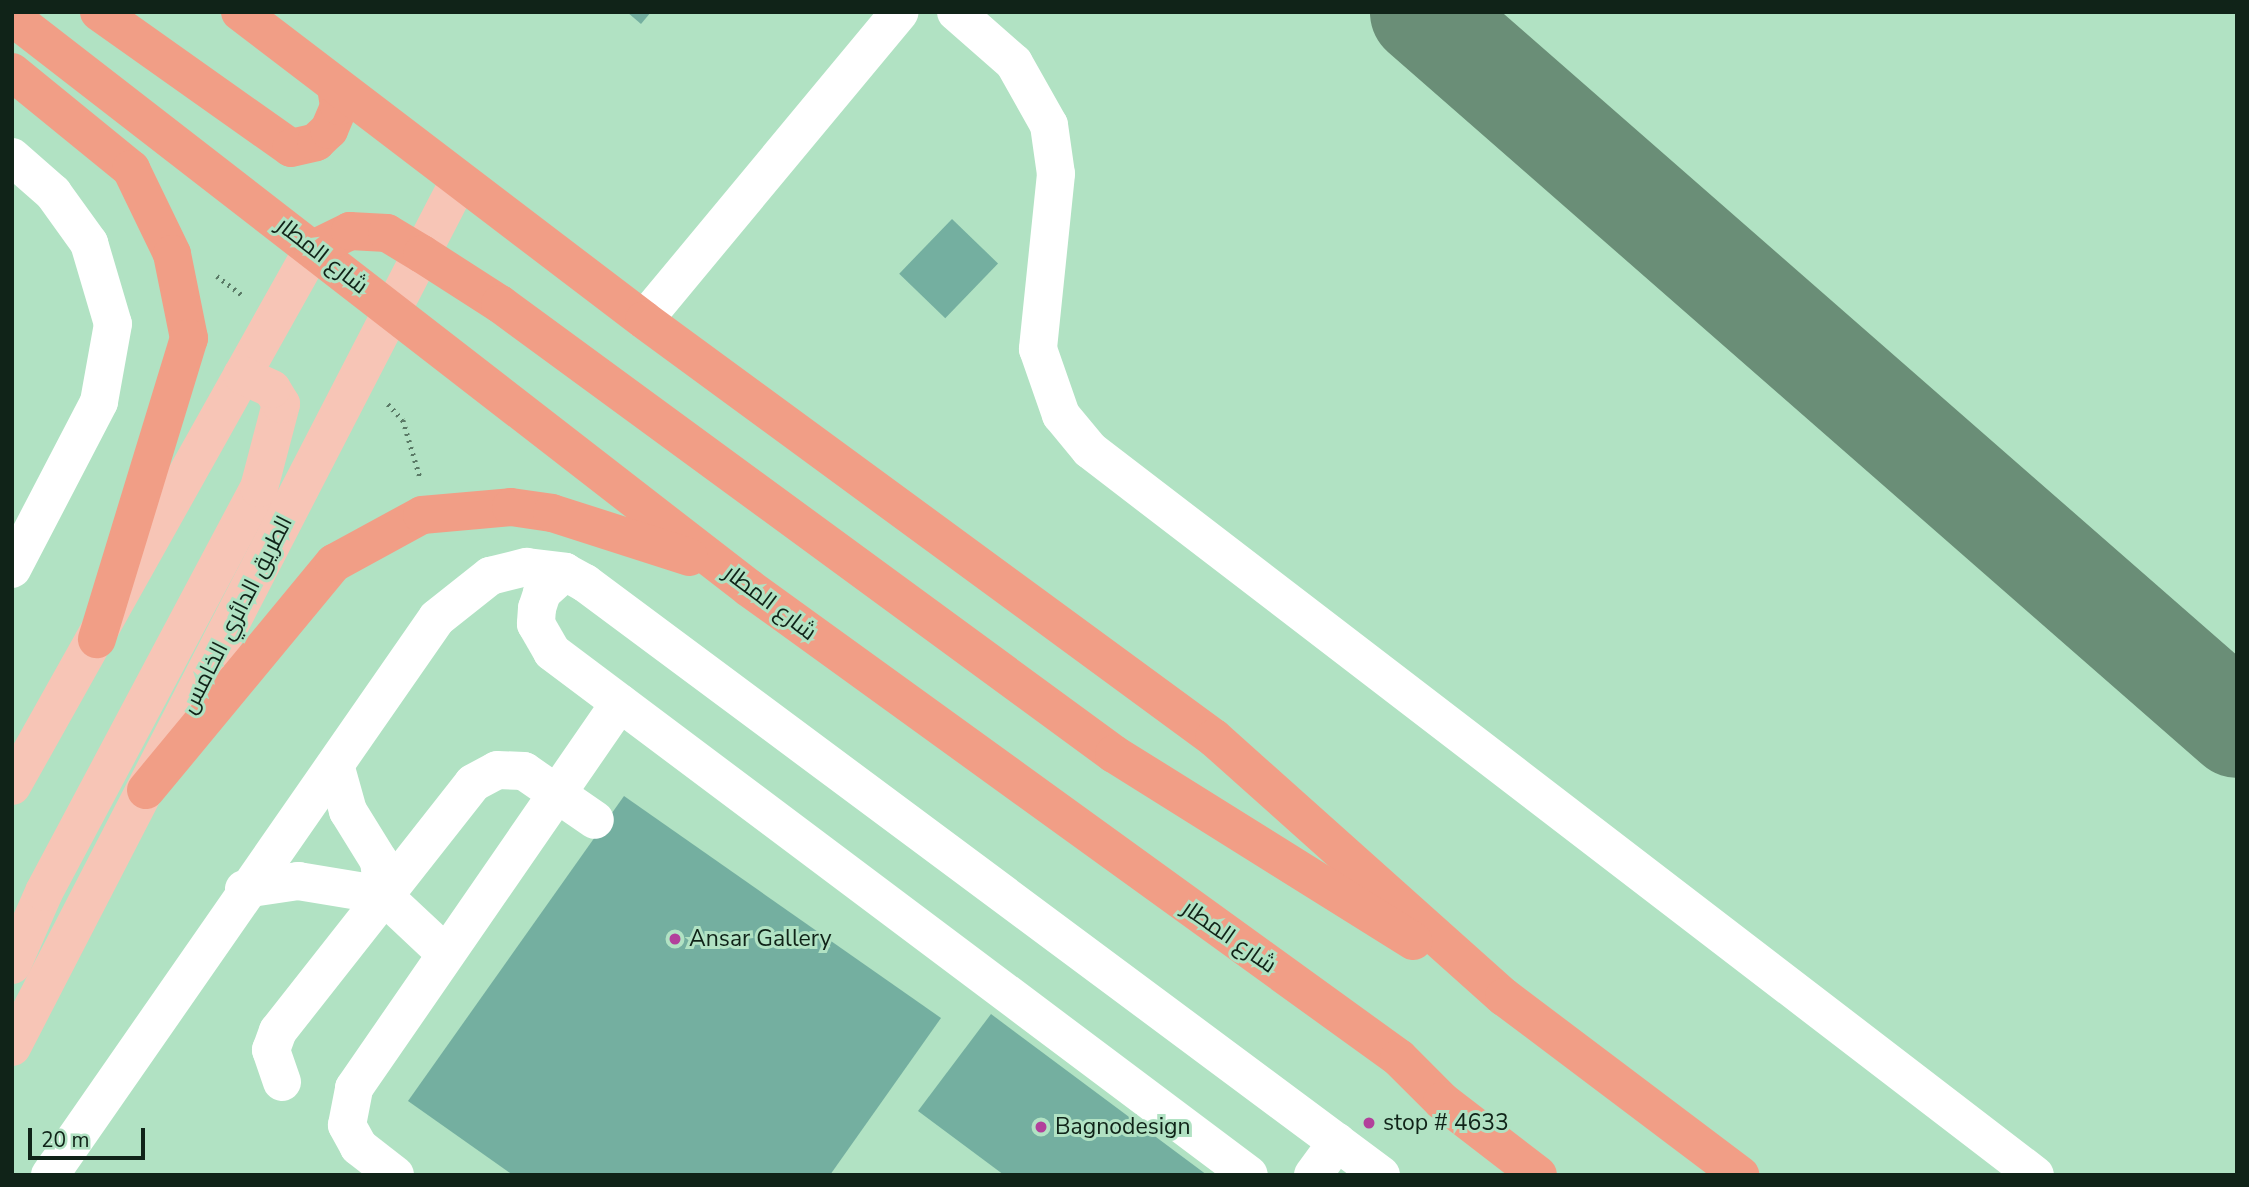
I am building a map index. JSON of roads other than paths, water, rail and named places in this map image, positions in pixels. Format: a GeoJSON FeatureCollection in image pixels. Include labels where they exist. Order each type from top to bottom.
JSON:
{"type":"FeatureCollection","features":[{"type":"Feature","properties":{"kind":"highway"},"geometry":{"type":"LineString","coordinates":[[99,12],[291,149],[316,142],[329,130],[339,106],[336,87]]}},
{"type":"Feature","properties":{"kind":"highway"},"geometry":{"type":"LineString","coordinates":[[240,12],[645,320],[1214,738],[1504,997],[1740,1175]]}},
{"type":"Feature","properties":{"kind":"highway","name":"شارع المطار"},"geometry":{"type":"LineString","coordinates":[[12,17],[749,588],[1399,1058],[1442,1101],[1538,1175]]}},
{"type":"Feature","properties":{"kind":"highway"},"geometry":{"type":"LineString","coordinates":[[12,72],[131,169],[172,254],[188,338],[97,639]]}},
{"type":"Feature","properties":{"kind":"highway"},"geometry":{"type":"LineString","coordinates":[[313,249],[362,232],[387,233],[422,254],[500,304],[1114,754],[1504,997]]}},
{"type":"Feature","properties":{"kind":"highway"},"geometry":{"type":"LineString","coordinates":[[146,790],[334,563],[422,515],[511,507],[552,513],[646,539],[749,588]]}},
{"type":"Feature","properties":{"kind":"main road","name":"الطريق الدائري الخامس"},"geometry":{"type":"LineString","coordinates":[[12,1047],[459,181]]}},
{"type":"Feature","properties":{"kind":"main road"},"geometry":{"type":"LineString","coordinates":[[12,786],[97,639],[313,249]]}},
{"type":"Feature","properties":{"kind":"main road"},"geometry":{"type":"LineString","coordinates":[[12,965],[44,892],[259,488],[281,404],[272,389],[242,375]]}},
{"type":"Feature","properties":{"kind":"street"},"geometry":{"type":"LineString","coordinates":[[645,320],[901,12]]}},
{"type":"Feature","properties":{"kind":"street"},"geometry":{"type":"LineString","coordinates":[[956,12],[1014,62],[1049,125],[1056,174],[1038,349],[1061,415],[1090,450],[2035,1175]]}},
{"type":"Feature","properties":{"kind":"street"},"geometry":{"type":"LineString","coordinates":[[12,158],[72,217],[101,272],[113,324],[108,377],[12,569]]}},
{"type":"Feature","properties":{"kind":"street"},"geometry":{"type":"LineString","coordinates":[[50,1175],[244,889],[336,768],[437,618],[490,576],[527,567],[565,572],[1381,1175]]}},
{"type":"Feature","properties":{"kind":"street"},"geometry":{"type":"LineString","coordinates":[[565,572],[542,593],[536,624],[542,639],[620,703],[1249,1175]]}},
{"type":"Feature","properties":{"kind":"street"},"geometry":{"type":"LineString","coordinates":[[395,1175],[359,1147],[346,1112],[354,1088],[620,703]]}},
{"type":"Feature","properties":{"kind":"street"},"geometry":{"type":"LineString","coordinates":[[336,768],[348,811],[379,861],[383,895]]}},
{"type":"Feature","properties":{"kind":"street"},"geometry":{"type":"LineString","coordinates":[[282,1082],[271,1050],[278,1031],[383,895],[484,775],[524,771],[595,820]]}},
{"type":"Feature","properties":{"kind":"street"},"geometry":{"type":"LineString","coordinates":[[244,889],[298,881],[383,895],[446,954]]}},
{"type":"Feature","properties":{"kind":"street"},"geometry":{"type":"LineString","coordinates":[[1313,1175],[1337,1142]]}},
{"type":"Feature","properties":{"kind":"place","name":"Ansar Gallery"},"geometry":{"type":"Point","coordinates":[675,939]}},
{"type":"Feature","properties":{"kind":"place","name":"stop # 4633"},"geometry":{"type":"Point","coordinates":[1369,1123]}},
{"type":"Feature","properties":{"kind":"place","name":"Bagnodesign"},"geometry":{"type":"Point","coordinates":[1041,1127]}}]}
